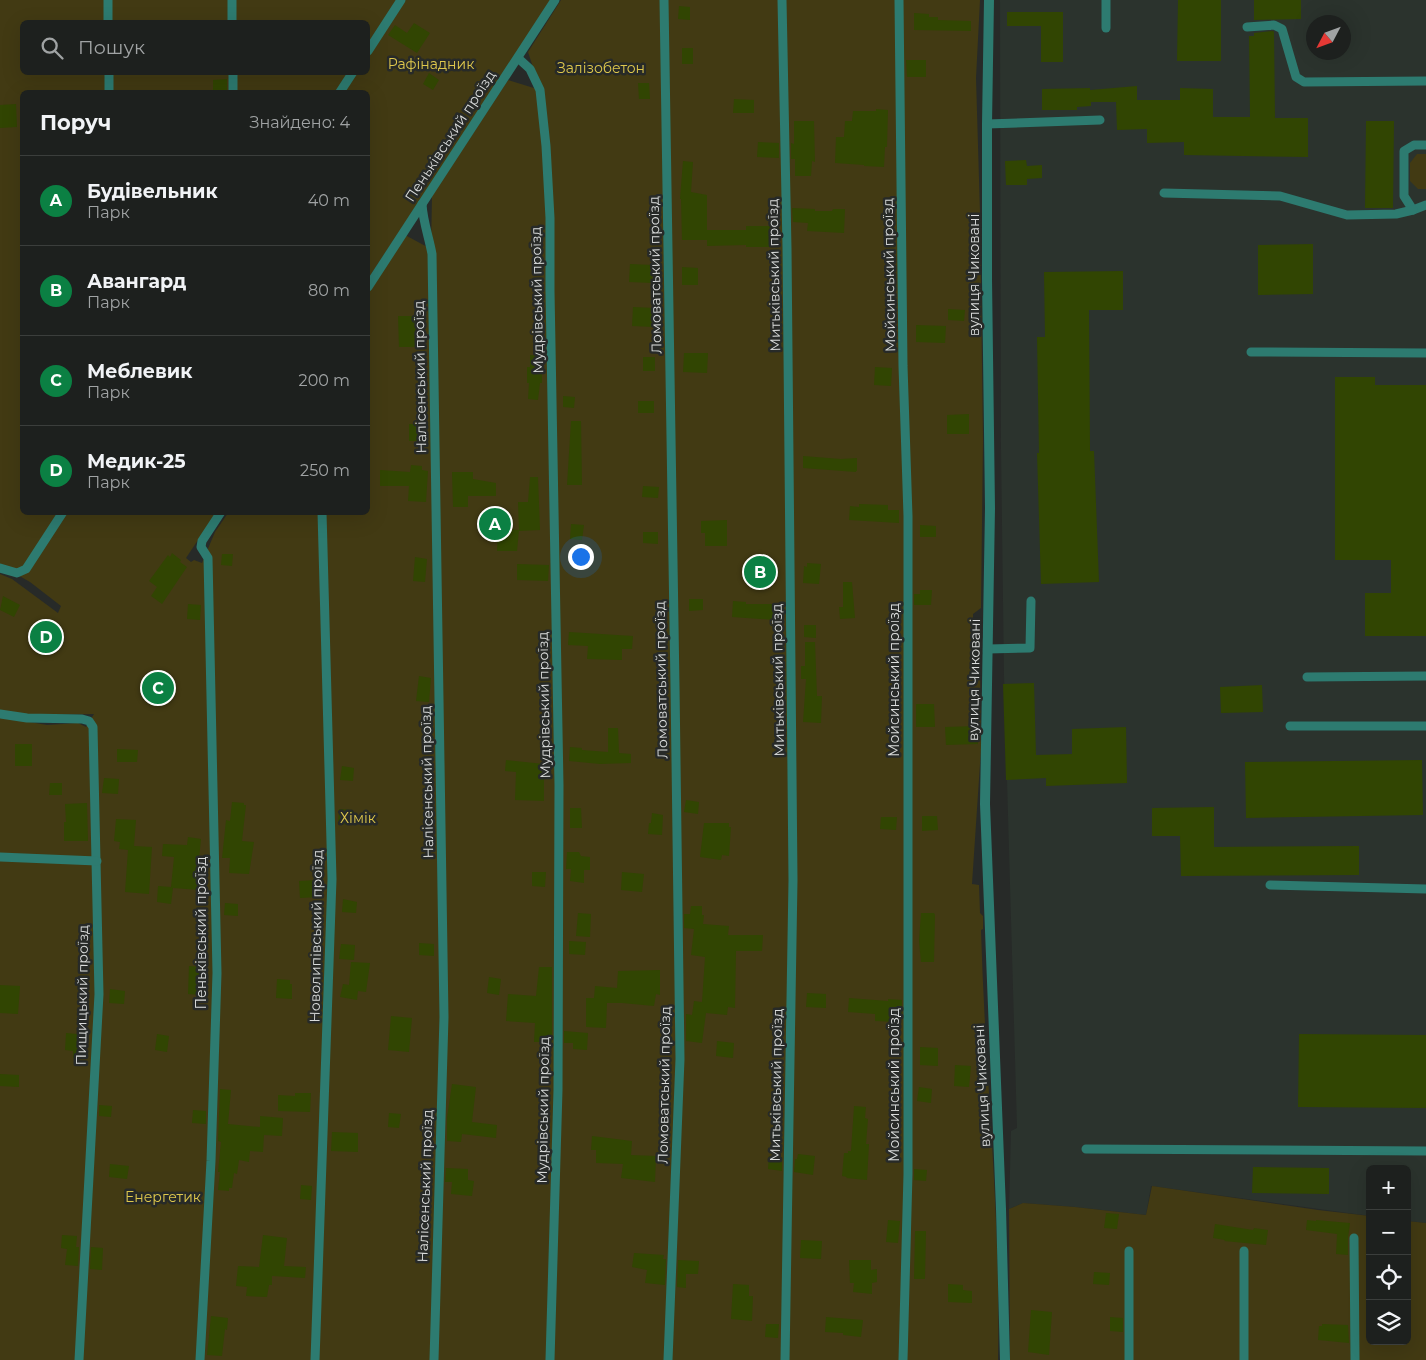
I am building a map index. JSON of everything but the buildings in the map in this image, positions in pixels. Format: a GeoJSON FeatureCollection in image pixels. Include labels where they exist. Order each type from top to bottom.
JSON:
{"type":"FeatureCollection","features":[{"type":"Feature","properties":{"kind":"street","name":"вулиця Чиковані"},"geometry":{"type":"LineString","coordinates":[[988,0],[990,508],[985,804],[1005,1360]]}},
{"type":"Feature","properties":{"kind":"lane"},"geometry":{"type":"LineString","coordinates":[[108,0],[108,20]]}},
{"type":"Feature","properties":{"kind":"lane"},"geometry":{"type":"LineString","coordinates":[[232,0],[232,20]]}},
{"type":"Feature","properties":{"kind":"lane"},"geometry":{"type":"LineString","coordinates":[[370,48],[401,0]]}},
{"type":"Feature","properties":{"kind":"lane","name":"Пеньківський проїзд"},"geometry":{"type":"LineString","coordinates":[[370,284],[398,238],[555,0]]}},
{"type":"Feature","properties":{"kind":"lane","name":"Ломоватський проїзд"},"geometry":{"type":"LineString","coordinates":[[664,0],[680,1059],[668,1360]]}},
{"type":"Feature","properties":{"kind":"lane","name":"Митьківський проїзд"},"geometry":{"type":"LineString","coordinates":[[782,0],[788,258],[793,880],[785,1360]]}},
{"type":"Feature","properties":{"kind":"lane","name":"Мойсинський проїзд"},"geometry":{"type":"LineString","coordinates":[[899,0],[908,516],[908,1174],[903,1360]]}},
{"type":"Feature","properties":{"kind":"lane"},"geometry":{"type":"LineString","coordinates":[[1106,0],[1106,28]]}},
{"type":"Feature","properties":{"kind":"lane"},"geometry":{"type":"LineString","coordinates":[[1247,27],[1274,25],[1282,28],[1296,77],[1304,82],[1426,81]]}},
{"type":"Feature","properties":{"kind":"lane","name":"Мудрівський проїзд"},"geometry":{"type":"LineString","coordinates":[[518,58],[530,69],[540,90],[546,146],[550,218],[559,785],[558,1090],[550,1360]]}},
{"type":"Feature","properties":{"kind":"lane"},"geometry":{"type":"LineString","coordinates":[[109,75],[109,90]]}},
{"type":"Feature","properties":{"kind":"lane"},"geometry":{"type":"LineString","coordinates":[[233,75],[233,90]]}},
{"type":"Feature","properties":{"kind":"lane"},"geometry":{"type":"LineString","coordinates":[[341,90],[351,75]]}},
{"type":"Feature","properties":{"kind":"lane"},"geometry":{"type":"LineString","coordinates":[[987,124],[1100,120]]}},
{"type":"Feature","properties":{"kind":"lane"},"geometry":{"type":"LineString","coordinates":[[1413,210],[1404,196],[1404,151],[1414,145],[1426,145]]}},
{"type":"Feature","properties":{"kind":"lane"},"geometry":{"type":"LineString","coordinates":[[1164,193],[1280,196],[1347,216],[1396,214],[1426,205]]}},
{"type":"Feature","properties":{"kind":"lane","name":"Налісенський проїзд"},"geometry":{"type":"LineString","coordinates":[[422,204],[432,254],[444,1017],[434,1360]]}},
{"type":"Feature","properties":{"kind":"lane"},"geometry":{"type":"LineString","coordinates":[[1251,352],[1426,353]]}},
{"type":"Feature","properties":{"kind":"lane"},"geometry":{"type":"LineString","coordinates":[[0,568],[17,574],[26,568],[61,515]]}},
{"type":"Feature","properties":{"kind":"lane","name":"Пеньківський проїзд"},"geometry":{"type":"LineString","coordinates":[[200,1360],[217,974],[208,558],[201,547],[202,541],[219,515]]}},
{"type":"Feature","properties":{"kind":"lane","name":"Новолипівський проїзд"},"geometry":{"type":"LineString","coordinates":[[315,1360],[332,879],[322,515]]}},
{"type":"Feature","properties":{"kind":"lane"},"geometry":{"type":"LineString","coordinates":[[988,650],[1030,648],[1031,602]]}},
{"type":"Feature","properties":{"kind":"lane"},"geometry":{"type":"LineString","coordinates":[[1307,677],[1426,676]]}},
{"type":"Feature","properties":{"kind":"lane","name":"Пищицький проїзд"},"geometry":{"type":"LineString","coordinates":[[0,714],[27,718],[82,719],[89,721],[93,727],[99,994],[79,1360]]}},
{"type":"Feature","properties":{"kind":"lane"},"geometry":{"type":"LineString","coordinates":[[1290,726],[1426,726]]}},
{"type":"Feature","properties":{"kind":"lane"},"geometry":{"type":"LineString","coordinates":[[0,857],[97,861]]}},
{"type":"Feature","properties":{"kind":"lane"},"geometry":{"type":"LineString","coordinates":[[1270,884],[1426,889]]}},
{"type":"Feature","properties":{"kind":"lane"},"geometry":{"type":"LineString","coordinates":[[1086,1149],[1426,1151]]}},
{"type":"Feature","properties":{"kind":"lane"},"geometry":{"type":"LineString","coordinates":[[1354,1238],[1355,1360]]}},
{"type":"Feature","properties":{"kind":"lane"},"geometry":{"type":"LineString","coordinates":[[1129,1251],[1129,1360]]}},
{"type":"Feature","properties":{"kind":"lane"},"geometry":{"type":"LineString","coordinates":[[1244,1251],[1244,1360]]}},
{"type":"Feature","properties":{"kind":"shaded area"},"geometry":{"type":"Polygon","coordinates":[[[1000,0],[1426,0],[1426,1223],[1411,1221],[1411,1165],[1366,1165],[1366,1215],[1151,1186],[1146,1215],[1023,1203],[1009,1209],[1011,1131],[1017,1128],[1004,676],[1001,450],[1000,0]]]}},
{"type":"Feature","properties":{"kind":"green space"},"geometry":{"type":"Polygon","coordinates":[[[0,0],[552,0],[370,276],[370,90],[20,90],[20,515],[215,515],[186,558],[191,562],[194,560],[202,563],[215,532],[227,515],[370,515],[370,291],[405,235],[431,249],[432,196],[508,80],[537,89],[528,52],[561,0],[980,0],[976,78],[983,439],[981,608],[973,614],[974,658],[980,665],[981,749],[972,884],[979,885],[980,913],[983,916],[983,929],[981,930],[983,984],[997,1253],[998,1360],[0,1360],[0,717],[47,725],[78,723],[86,727],[94,714],[31,715],[0,711],[0,574],[12,579],[58,613],[61,606],[30,582],[0,565],[0,0]]]}},
{"type":"Feature","properties":{"kind":"green space"},"geometry":{"type":"Polygon","coordinates":[[[1417,154],[1426,154],[1426,189],[1418,189],[1410,181],[1410,163],[1417,154]]]}},
{"type":"Feature","properties":{"kind":"green space"},"geometry":{"type":"Polygon","coordinates":[[[1152,1186],[1366,1216],[1366,1345],[1411,1345],[1411,1221],[1426,1223],[1426,1360],[1010,1360],[1009,1209],[1023,1203],[1146,1215],[1152,1186]]]}},
{"type":"Feature","properties":{"kind":"place","name":"Будівельник"},"geometry":{"type":"Point","coordinates":[495,524]}},
{"type":"Feature","properties":{"kind":"place","name":"Авангард"},"geometry":{"type":"Point","coordinates":[760,572]}},
{"type":"Feature","properties":{"kind":"place","name":"Медик-25"},"geometry":{"type":"Point","coordinates":[46,637]}},
{"type":"Feature","properties":{"kind":"place","name":"Меблевик"},"geometry":{"type":"Point","coordinates":[158,688]}},
{"type":"Feature","properties":{"kind":"park label","name":"Рафінадник"},"geometry":{"type":"Point","coordinates":[431,64]}},
{"type":"Feature","properties":{"kind":"park label","name":"Залізобетон"},"geometry":{"type":"Point","coordinates":[601,68]}},
{"type":"Feature","properties":{"kind":"park label","name":"Хімік"},"geometry":{"type":"Point","coordinates":[358,818]}},
{"type":"Feature","properties":{"kind":"park label","name":"Енергетик"},"geometry":{"type":"Point","coordinates":[163,1197]}}]}
